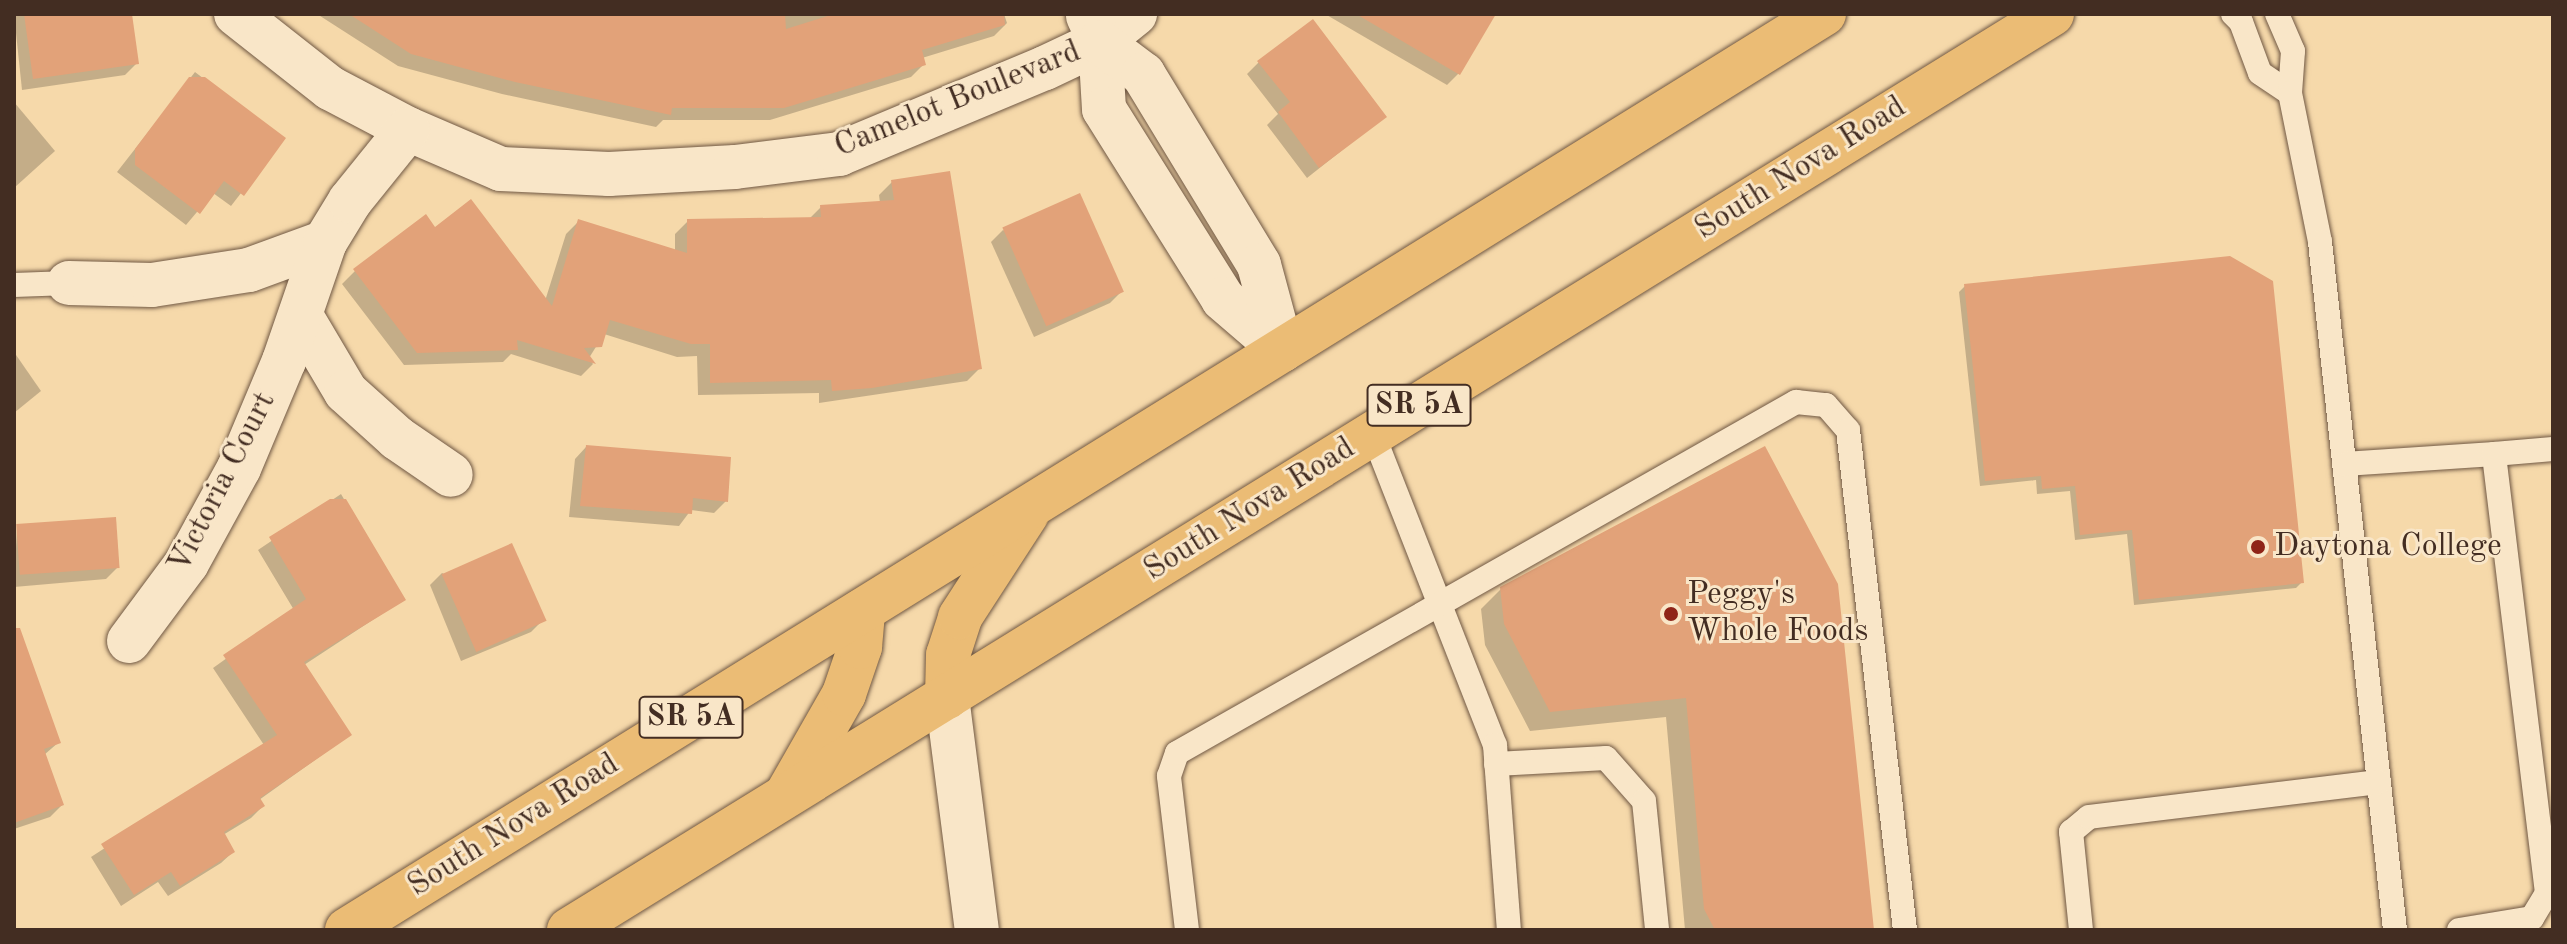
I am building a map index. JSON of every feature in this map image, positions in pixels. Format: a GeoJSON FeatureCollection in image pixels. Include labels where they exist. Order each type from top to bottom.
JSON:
{"type":"FeatureCollection","features":[{"type":"Feature","properties":{"kind":"main road","name":"South Nova Road"},"geometry":{"type":"LineString","coordinates":[[347,930],[1824,14]]}},
{"type":"Feature","properties":{"kind":"main road","name":"South Nova Road"},"geometry":{"type":"LineString","coordinates":[[569,930],[2052,14]]}},
{"type":"Feature","properties":{"kind":"main road"},"geometry":{"type":"LineString","coordinates":[[947,697],[948,655],[960,617],[1035,502]]}},
{"type":"Feature","properties":{"kind":"main road"},"geometry":{"type":"LineString","coordinates":[[786,796],[844,694],[860,647],[863,610]]}},
{"type":"Feature","properties":{"kind":"street","name":"Camelot Boulevard"},"geometry":{"type":"LineString","coordinates":[[236,14],[330,88],[408,129],[501,169],[609,174],[750,165],[839,154],[1094,28],[1104,109],[1223,299],[1282,350]]}},
{"type":"Feature","properties":{"kind":"street"},"geometry":{"type":"LineString","coordinates":[[1094,28],[1135,14]]}},
{"type":"Feature","properties":{"kind":"street","name":"Victoria Court"},"geometry":{"type":"LineString","coordinates":[[129,641],[187,563],[239,468],[301,316],[325,242],[350,201],[408,129]]}},
{"type":"Feature","properties":{"kind":"street"},"geometry":{"type":"LineString","coordinates":[[69,283],[152,285],[249,270],[325,242]]}},
{"type":"Feature","properties":{"kind":"street"},"geometry":{"type":"LineString","coordinates":[[301,316],[346,392],[397,438],[451,475]]}},
{"type":"Feature","properties":{"kind":"street"},"geometry":{"type":"LineString","coordinates":[[947,697],[977,930]]}},
{"type":"Feature","properties":{"kind":"lane"},"geometry":{"type":"LineString","coordinates":[[2233,14],[2241,22],[2260,73],[2290,93]]}},
{"type":"Feature","properties":{"kind":"lane"},"geometry":{"type":"LineString","coordinates":[[2277,14],[2293,51],[2290,93],[2320,242],[2395,930]]}},
{"type":"Feature","properties":{"kind":"lane"},"geometry":{"type":"LineString","coordinates":[[14,285],[69,283]]}},
{"type":"Feature","properties":{"kind":"lane"},"geometry":{"type":"LineString","coordinates":[[1187,930],[1169,776],[1177,753],[1440,601],[1796,402],[1826,405],[1848,430],[1905,930]]}},
{"type":"Feature","properties":{"kind":"lane"},"geometry":{"type":"LineString","coordinates":[[1373,434],[1495,745],[1509,930]]}},
{"type":"Feature","properties":{"kind":"lane"},"geometry":{"type":"LineString","coordinates":[[2345,464],[2553,449]]}},
{"type":"Feature","properties":{"kind":"lane"},"geometry":{"type":"LineString","coordinates":[[2459,930],[2532,918],[2547,893],[2494,454]]}},
{"type":"Feature","properties":{"kind":"lane"},"geometry":{"type":"LineString","coordinates":[[1496,764],[1606,758],[1644,801],[1657,930]]}},
{"type":"Feature","properties":{"kind":"lane"},"geometry":{"type":"LineString","coordinates":[[2081,930],[2071,832],[2089,817],[2379,782]]}},
{"type":"Feature","properties":{"kind":"building"},"geometry":{"type":"Polygon","coordinates":[[[24,14],[132,14],[139,64],[33,79],[24,14]]]}},
{"type":"Feature","properties":{"kind":"building"},"geometry":{"type":"Polygon","coordinates":[[[349,14],[785,14],[786,29],[834,14],[1004,14],[1005,25],[922,50],[926,65],[784,108],[672,108],[671,115],[515,82],[411,54],[349,14]]]}},
{"type":"Feature","properties":{"kind":"building"},"geometry":{"type":"Polygon","coordinates":[[[1356,14],[1496,14],[1460,75],[1356,14]]]}},
{"type":"Feature","properties":{"kind":"building"},"geometry":{"type":"Polygon","coordinates":[[[1313,19],[1387,117],[1319,168],[1278,112],[1290,102],[1257,61],[1313,19]]]}},
{"type":"Feature","properties":{"kind":"building"},"geometry":{"type":"Polygon","coordinates":[[[189,77],[205,77],[286,138],[244,196],[224,181],[200,214],[135,165],[135,149],[189,77]]]}},
{"type":"Feature","properties":{"kind":"building"},"geometry":{"type":"Polygon","coordinates":[[[950,171],[982,369],[872,388],[832,391],[831,380],[710,383],[710,344],[691,344],[610,320],[602,347],[584,348],[596,364],[517,340],[518,350],[417,353],[353,269],[426,214],[435,227],[471,199],[552,306],[578,219],[687,253],[687,219],[821,217],[820,205],[894,200],[891,180],[950,171]]]}},
{"type":"Feature","properties":{"kind":"building"},"geometry":{"type":"Polygon","coordinates":[[[1080,193],[1124,292],[1046,326],[1002,228],[1080,193]]]}},
{"type":"Feature","properties":{"kind":"building"},"geometry":{"type":"Polygon","coordinates":[[[2230,256],[2273,281],[2304,583],[2139,600],[2132,530],[2080,535],[2075,486],[2042,489],[2041,476],[1985,481],[1964,284],[2230,256]]]}},
{"type":"Feature","properties":{"kind":"building"},"geometry":{"type":"Polygon","coordinates":[[[586,445],[731,457],[728,502],[693,498],[692,514],[580,506],[586,445]]]}},
{"type":"Feature","properties":{"kind":"building"},"geometry":{"type":"Polygon","coordinates":[[[1765,446],[1838,584],[1874,930],[1715,930],[1704,909],[1686,698],[1550,712],[1504,624],[1500,587],[1765,446]]]}},
{"type":"Feature","properties":{"kind":"building"},"geometry":{"type":"Polygon","coordinates":[[[330,499],[346,499],[406,600],[304,662],[352,735],[260,798],[265,806],[224,832],[235,852],[180,886],[171,872],[134,895],[101,844],[277,735],[223,655],[306,599],[269,537],[330,499]]]}},
{"type":"Feature","properties":{"kind":"building"},"geometry":{"type":"Polygon","coordinates":[[[116,517],[120,568],[20,575],[16,524],[116,517]]]}},
{"type":"Feature","properties":{"kind":"building"},"geometry":{"type":"Polygon","coordinates":[[[512,543],[547,621],[476,652],[442,574],[512,543]]]}},
{"type":"Feature","properties":{"kind":"building"},"geometry":{"type":"Polygon","coordinates":[[[14,628],[20,628],[61,743],[44,749],[64,805],[14,823],[14,628]]]}},
{"type":"Feature","properties":{"kind":"place","name":"Daytona College"},"geometry":{"type":"Point","coordinates":[2258,547]}},
{"type":"Feature","properties":{"kind":"place","name":"Peggy's Whole Foods"},"geometry":{"type":"Point","coordinates":[1671,614]}}]}
